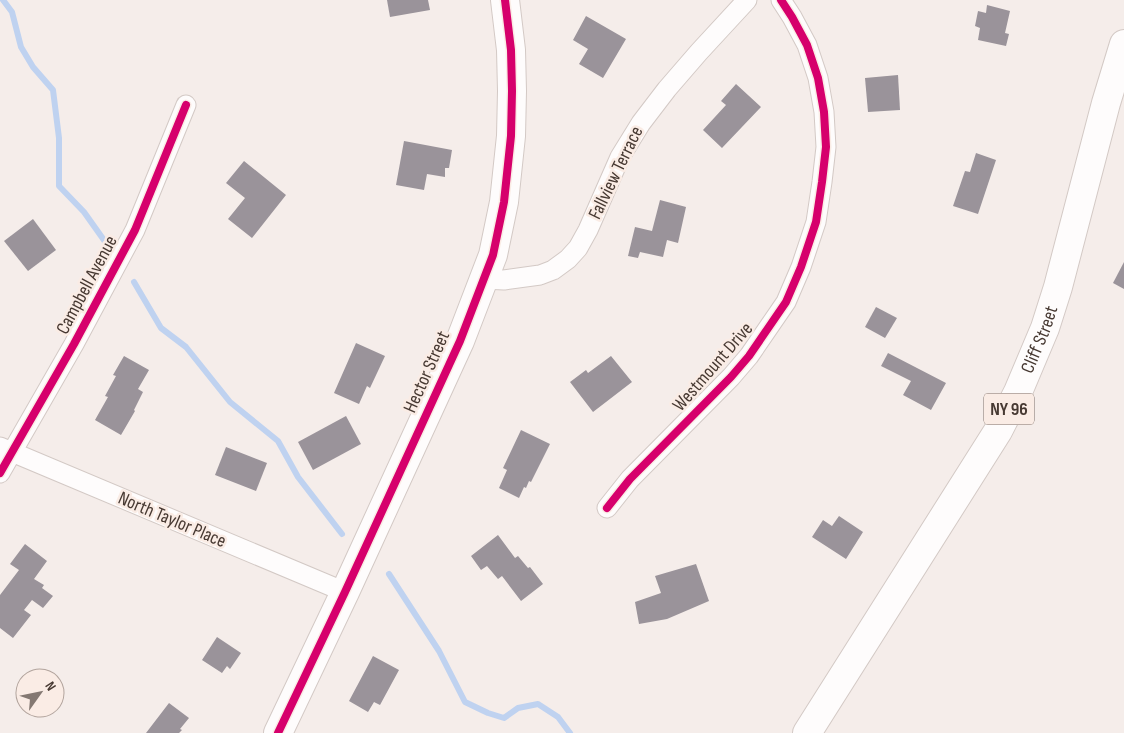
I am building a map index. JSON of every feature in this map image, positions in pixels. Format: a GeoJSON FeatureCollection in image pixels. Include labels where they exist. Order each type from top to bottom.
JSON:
{"type":"FeatureCollection","features":[{"type":"Feature","properties":{"kind":"main road","name":"Hector Street"},"geometry":{"type":"LineString","coordinates":[[278,733],[460,341],[493,255],[504,202],[511,136],[511,58],[505,0]]}},
{"type":"Feature","properties":{"kind":"main road","name":"Cliff Street"},"geometry":{"type":"LineString","coordinates":[[807,733],[998,431],[1018,392],[1045,328],[1058,287],[1106,103],[1124,44]]}},
{"type":"Feature","properties":{"kind":"street","name":"Fallview Terrace"},"geometry":{"type":"LineString","coordinates":[[484,279],[504,280],[540,275],[553,270],[568,259],[578,248],[588,230],[620,157],[641,123],[667,89],[747,0]]}},
{"type":"Feature","properties":{"kind":"street","name":"Westmount Drive"},"geometry":{"type":"LineString","coordinates":[[607,508],[630,480],[731,377],[749,356],[786,302],[801,267],[816,222],[822,182],[826,147],[824,112],[818,78],[807,45],[781,0]]}},
{"type":"Feature","properties":{"kind":"street","name":"Campbell Avenue"},"geometry":{"type":"LineString","coordinates":[[0,473],[6,449],[74,344],[135,230],[186,105]]}},
{"type":"Feature","properties":{"kind":"street","name":"North Taylor Place"},"geometry":{"type":"LineString","coordinates":[[6,449],[345,592]]}},
{"type":"Feature","properties":{"kind":"building"},"geometry":{"type":"Polygon","coordinates":[[[387,0],[428,0],[430,10],[390,17],[387,0]]]}},
{"type":"Feature","properties":{"kind":"building"},"geometry":{"type":"Polygon","coordinates":[[[987,5],[1010,11],[1005,33],[1009,34],[1006,46],[978,40],[980,28],[975,26],[978,11],[986,13],[987,5]]]}},
{"type":"Feature","properties":{"kind":"building"},"geometry":{"type":"Polygon","coordinates":[[[586,16],[626,39],[603,78],[579,64],[588,49],[573,40],[586,16]]]}},
{"type":"Feature","properties":{"kind":"building"},"geometry":{"type":"Polygon","coordinates":[[[898,75],[900,110],[868,112],[865,78],[898,75]]]}},
{"type":"Feature","properties":{"kind":"building"},"geometry":{"type":"Polygon","coordinates":[[[736,84],[761,107],[722,148],[703,130],[726,105],[721,101],[736,84]]]}},
{"type":"Feature","properties":{"kind":"building"},"geometry":{"type":"Polygon","coordinates":[[[404,141],[452,150],[449,168],[445,168],[445,177],[427,174],[424,190],[396,185],[404,141]]]}},
{"type":"Feature","properties":{"kind":"building"},"geometry":{"type":"Polygon","coordinates":[[[976,153],[996,160],[978,214],[953,206],[965,171],[970,172],[976,153]]]}},
{"type":"Feature","properties":{"kind":"building"},"geometry":{"type":"Polygon","coordinates":[[[244,161],[286,195],[252,238],[228,219],[245,198],[226,183],[244,161]]]}},
{"type":"Feature","properties":{"kind":"building"},"geometry":{"type":"Polygon","coordinates":[[[660,200],[686,207],[678,243],[667,240],[663,257],[640,252],[638,258],[628,256],[635,227],[652,231],[660,200]]]}},
{"type":"Feature","properties":{"kind":"building"},"geometry":{"type":"Polygon","coordinates":[[[33,219],[56,250],[28,271],[4,241],[33,219]]]}},
{"type":"Feature","properties":{"kind":"building"},"geometry":{"type":"Polygon","coordinates":[[[1124,262],[1124,289],[1113,283],[1124,262]]]}},
{"type":"Feature","properties":{"kind":"building"},"geometry":{"type":"Polygon","coordinates":[[[876,307],[897,318],[885,338],[865,327],[876,307]]]}},
{"type":"Feature","properties":{"kind":"building"},"geometry":{"type":"Polygon","coordinates":[[[356,343],[385,356],[370,388],[367,386],[359,404],[334,393],[356,343]]]}},
{"type":"Feature","properties":{"kind":"building"},"geometry":{"type":"Polygon","coordinates":[[[888,353],[946,383],[931,410],[903,395],[911,381],[881,366],[888,353]]]}},
{"type":"Feature","properties":{"kind":"building"},"geometry":{"type":"Polygon","coordinates":[[[124,356],[149,370],[138,389],[143,392],[135,411],[121,435],[95,420],[108,397],[105,396],[116,376],[113,375],[124,356]]]}},
{"type":"Feature","properties":{"kind":"building"},"geometry":{"type":"Polygon","coordinates":[[[611,356],[632,382],[593,412],[570,382],[586,370],[588,373],[611,356]]]}},
{"type":"Feature","properties":{"kind":"building"},"geometry":{"type":"Polygon","coordinates":[[[346,416],[361,444],[313,470],[298,442],[346,416]]]}},
{"type":"Feature","properties":{"kind":"building"},"geometry":{"type":"Polygon","coordinates":[[[521,430],[550,444],[531,482],[529,481],[526,488],[524,487],[519,498],[499,488],[507,470],[503,468],[521,430]]]}},
{"type":"Feature","properties":{"kind":"building"},"geometry":{"type":"Polygon","coordinates":[[[226,447],[267,463],[256,491],[215,475],[226,447]]]}},
{"type":"Feature","properties":{"kind":"building"},"geometry":{"type":"Polygon","coordinates":[[[839,516],[863,532],[846,559],[812,537],[823,520],[832,526],[839,516]]]}},
{"type":"Feature","properties":{"kind":"building"},"geometry":{"type":"Polygon","coordinates":[[[498,535],[515,558],[518,556],[528,568],[530,567],[543,584],[521,601],[502,576],[498,579],[487,566],[481,570],[471,556],[498,535]]]}},
{"type":"Feature","properties":{"kind":"building"},"geometry":{"type":"Polygon","coordinates":[[[25,544],[47,561],[34,579],[44,585],[42,588],[53,596],[43,608],[32,600],[24,610],[31,615],[13,638],[0,628],[0,595],[19,570],[10,564],[25,544]]]}},
{"type":"Feature","properties":{"kind":"building"},"geometry":{"type":"Polygon","coordinates":[[[696,564],[709,601],[667,619],[639,624],[635,602],[661,593],[655,576],[696,564]]]}},
{"type":"Feature","properties":{"kind":"building"},"geometry":{"type":"Polygon","coordinates":[[[217,637],[241,653],[230,669],[227,666],[222,673],[202,660],[217,637]]]}},
{"type":"Feature","properties":{"kind":"building"},"geometry":{"type":"Polygon","coordinates":[[[373,656],[399,670],[380,705],[374,702],[368,712],[349,701],[373,656]]]}},
{"type":"Feature","properties":{"kind":"building"},"geometry":{"type":"Polygon","coordinates":[[[169,703],[189,718],[180,729],[182,730],[179,733],[146,733],[169,703]]]}},
{"type":"Feature","properties":{"kind":"waterway"},"geometry":{"type":"LineString","coordinates":[[3,0],[12,12],[21,47],[33,67],[53,90],[59,138],[59,186],[84,212],[106,243]]}},
{"type":"Feature","properties":{"kind":"waterway"},"geometry":{"type":"LineString","coordinates":[[134,282],[161,328],[186,347],[230,402],[278,441],[298,477],[342,534]]}},
{"type":"Feature","properties":{"kind":"waterway"},"geometry":{"type":"LineString","coordinates":[[389,574],[439,651],[465,702],[504,718],[518,708],[538,704],[558,717],[570,733]]}},
{"type":"Feature","properties":{"kind":"cycle path"},"geometry":{"type":"LineString","coordinates":[[278,733],[460,341],[493,255],[504,202],[511,136],[511,50],[505,0]]}},
{"type":"Feature","properties":{"kind":"cycle path"},"geometry":{"type":"LineString","coordinates":[[607,508],[630,479],[731,377],[749,356],[786,302],[801,267],[816,222],[822,182],[826,147],[824,112],[818,78],[807,45],[781,0]]}},
{"type":"Feature","properties":{"kind":"cycle path"},"geometry":{"type":"LineString","coordinates":[[0,473],[74,344],[135,230],[186,105]]}}]}
